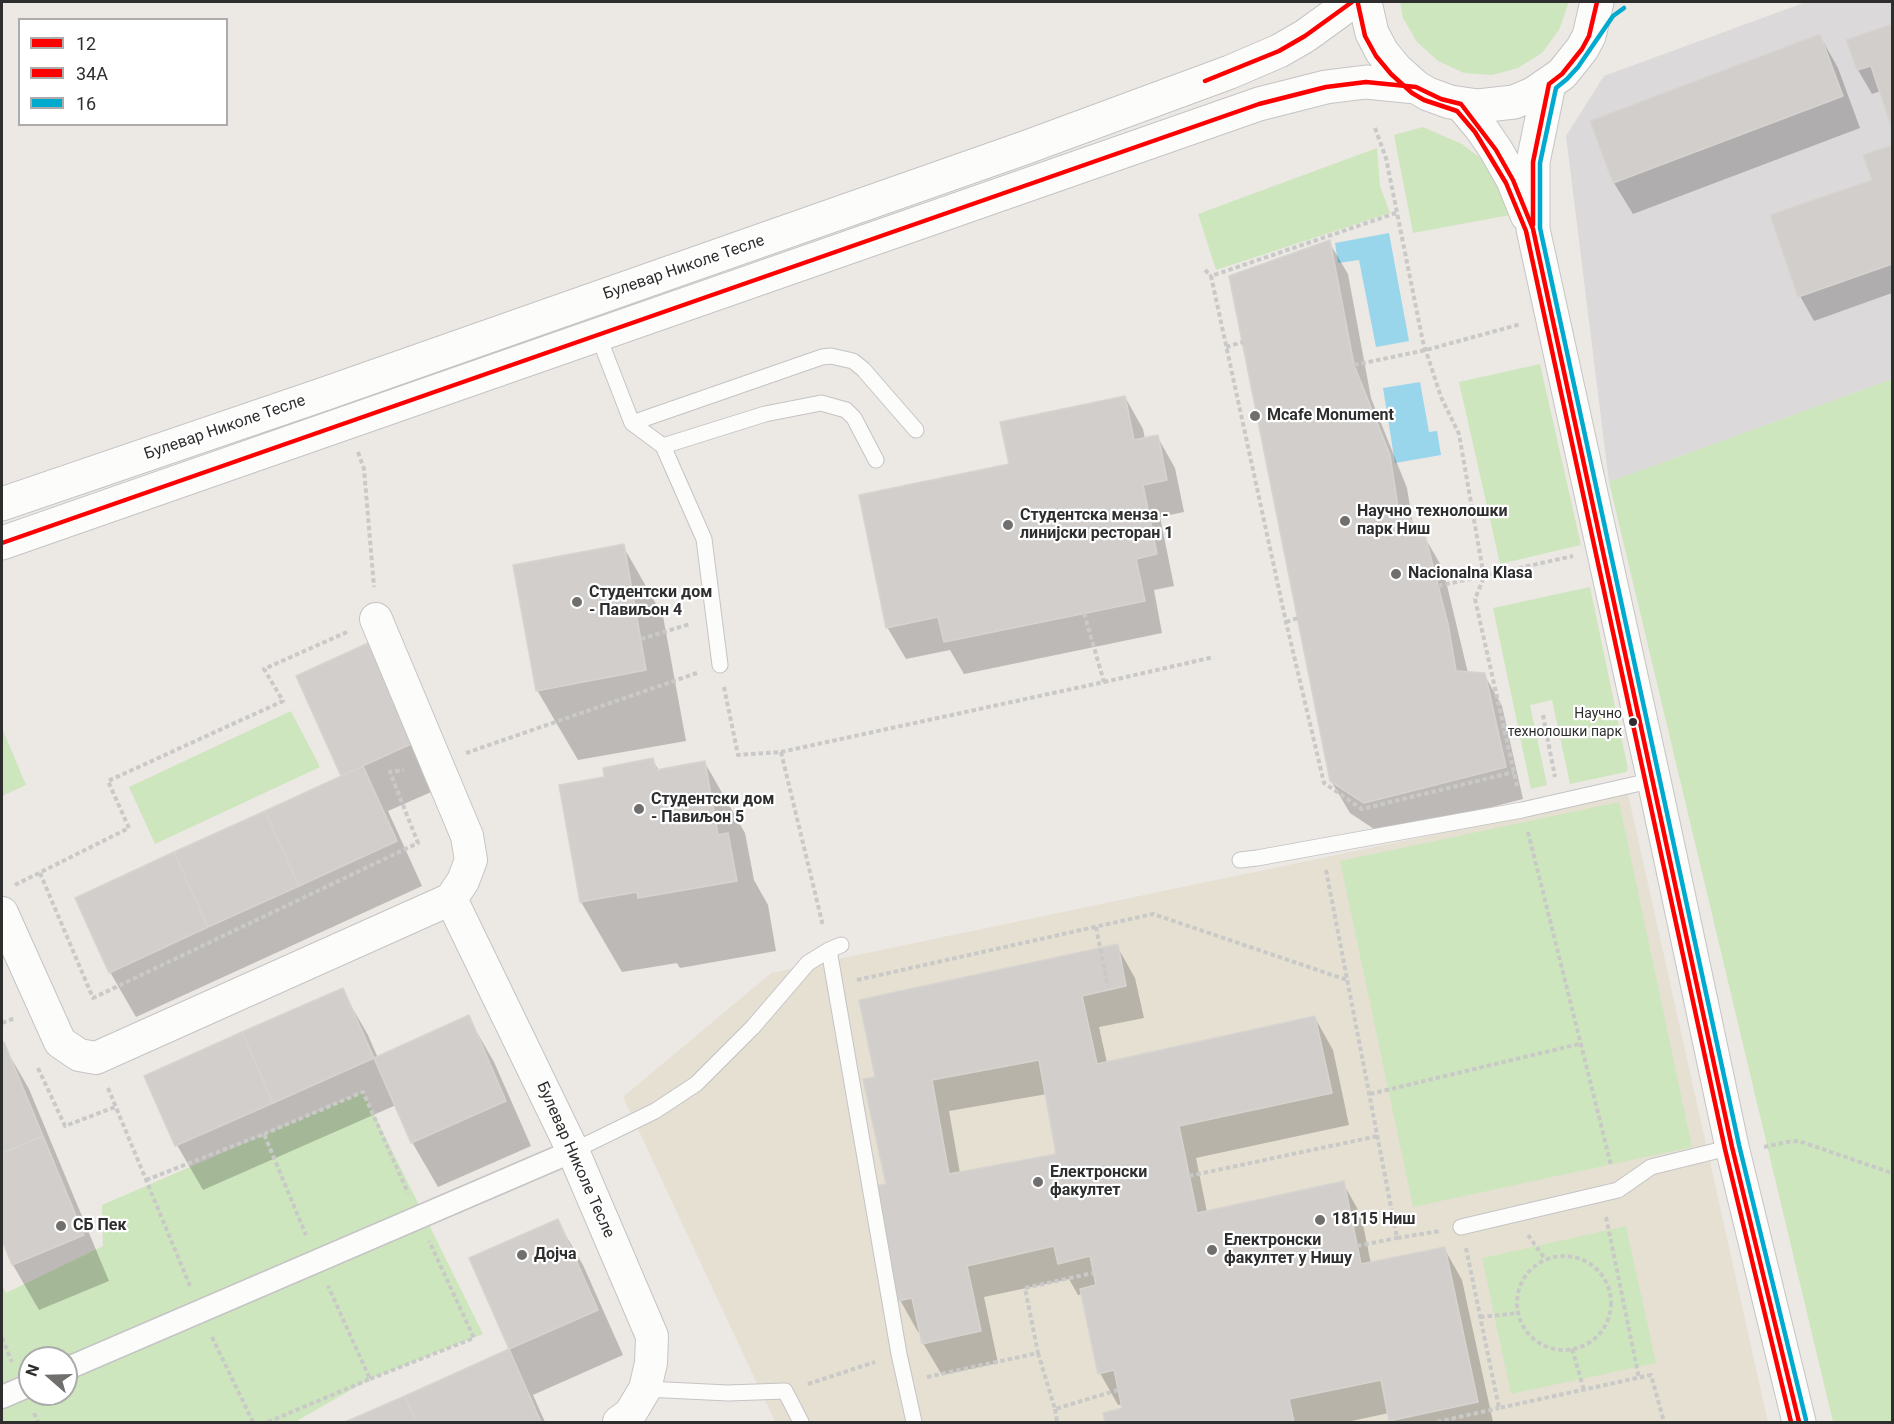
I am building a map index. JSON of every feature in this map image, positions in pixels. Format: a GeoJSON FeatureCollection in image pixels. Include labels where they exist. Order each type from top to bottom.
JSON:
{"type":"FeatureCollection","features":[{"type":"Feature","properties":{"kind":"main road","name":"Булевар Николе Тесле"},"geometry":{"type":"LineString","coordinates":[[2,504],[324,394],[982,163],[1209,80],[1280,51],[1352,2]]}},
{"type":"Feature","properties":{"kind":"main road"},"geometry":{"type":"LineString","coordinates":[[1365,2],[1372,33],[1382,52],[1396,69],[1416,87],[1441,99],[1478,106],[1514,102],[1549,84],[1562,74],[1608,11],[1620,2]]}},
{"type":"Feature","properties":{"kind":"main road"},"geometry":{"type":"LineString","coordinates":[[1589,36],[1597,2]]}},
{"type":"Feature","properties":{"kind":"main road"},"geometry":{"type":"LineString","coordinates":[[2,543],[1259,104],[1326,87],[1366,82],[1416,87]]}},
{"type":"Feature","properties":{"kind":"main road"},"geometry":{"type":"LineString","coordinates":[[1533,229],[1533,162],[1549,84]]}},
{"type":"Feature","properties":{"kind":"main road"},"geometry":{"type":"LineString","coordinates":[[1461,104],[1496,150],[1513,180],[1533,229],[1732,1147],[1799,1422]]}},
{"type":"Feature","properties":{"kind":"street"},"geometry":{"type":"LineString","coordinates":[[6,900],[60,1042],[79,1055],[96,1058],[451,899],[463,881],[471,860],[467,836],[376,619]]}},
{"type":"Feature","properties":{"kind":"street","name":"Булевар Николе Тесле"},"geometry":{"type":"LineString","coordinates":[[451,899],[573,1151],[652,1336],[651,1363],[645,1389],[630,1414],[619,1422]]}},
{"type":"Feature","properties":{"kind":"street"},"geometry":{"type":"LineString","coordinates":[[78,1364],[573,1151]]}},
{"type":"Feature","properties":{"kind":"street"},"geometry":{"type":"LineString","coordinates":[[2,1397],[18,1390]]}},
{"type":"Feature","properties":{"kind":"lane"},"geometry":{"type":"LineString","coordinates":[[598,335],[632,423],[663,446],[704,539],[720,665]]}},
{"type":"Feature","properties":{"kind":"lane"},"geometry":{"type":"LineString","coordinates":[[632,423],[822,357],[831,356],[858,364],[916,430]]}},
{"type":"Feature","properties":{"kind":"lane"},"geometry":{"type":"LineString","coordinates":[[663,446],[765,414],[821,403],[846,410],[854,418],[876,460]]}},
{"type":"Feature","properties":{"kind":"lane"},"geometry":{"type":"LineString","coordinates":[[1240,860],[1522,810],[1654,780]]}},
{"type":"Feature","properties":{"kind":"lane"},"geometry":{"type":"LineString","coordinates":[[573,1151],[655,1111],[696,1084],[753,1027],[808,963],[835,947],[898,1354],[914,1422]]}},
{"type":"Feature","properties":{"kind":"lane"},"geometry":{"type":"LineString","coordinates":[[1461,1227],[1618,1190],[1651,1167],[1732,1147]]}},
{"type":"Feature","properties":{"kind":"lane"},"geometry":{"type":"LineString","coordinates":[[645,1389],[728,1393],[785,1391],[801,1422]]}},
{"type":"Feature","properties":{"kind":"path"},"geometry":{"type":"LineString","coordinates":[[1375,128],[1386,158],[1426,350],[1441,397],[1459,434],[1484,577],[1475,599],[1518,789]]}},
{"type":"Feature","properties":{"kind":"path"},"geometry":{"type":"LineString","coordinates":[[1211,276],[1396,213]]}},
{"type":"Feature","properties":{"kind":"path"},"geometry":{"type":"LineString","coordinates":[[1205,270],[1211,276],[1286,622],[1324,783],[1362,809],[1514,772]]}},
{"type":"Feature","properties":{"kind":"path"},"geometry":{"type":"LineString","coordinates":[[1354,365],[1426,350],[1528,322]]}},
{"type":"Feature","properties":{"kind":"path"},"geometry":{"type":"LineString","coordinates":[[1226,347],[1243,342]]}},
{"type":"Feature","properties":{"kind":"path"},"geometry":{"type":"LineString","coordinates":[[6,900],[40,873],[129,828],[108,782],[283,701],[264,669],[376,619],[363,469],[349,422]]}},
{"type":"Feature","properties":{"kind":"path"},"geometry":{"type":"LineString","coordinates":[[1438,586],[1581,555]]}},
{"type":"Feature","properties":{"kind":"path"},"geometry":{"type":"LineString","coordinates":[[1083,613],[1104,682]]}},
{"type":"Feature","properties":{"kind":"path"},"geometry":{"type":"LineString","coordinates":[[641,639],[714,616]]}},
{"type":"Feature","properties":{"kind":"path"},"geometry":{"type":"LineString","coordinates":[[1286,622],[1298,618]]}},
{"type":"Feature","properties":{"kind":"path"},"geometry":{"type":"LineString","coordinates":[[437,763],[720,665],[738,755],[782,752],[1214,657]]}},
{"type":"Feature","properties":{"kind":"path"},"geometry":{"type":"LineString","coordinates":[[1543,715],[1556,782]]}},
{"type":"Feature","properties":{"kind":"path"},"geometry":{"type":"LineString","coordinates":[[782,752],[835,947]]}},
{"type":"Feature","properties":{"kind":"path"},"geometry":{"type":"LineString","coordinates":[[40,873],[93,998],[418,843],[390,772]]}},
{"type":"Feature","properties":{"kind":"path"},"geometry":{"type":"LineString","coordinates":[[1527,828],[1618,1190]]}},
{"type":"Feature","properties":{"kind":"path"},"geometry":{"type":"LineString","coordinates":[[1322,846],[1397,1238]]}},
{"type":"Feature","properties":{"kind":"path"},"geometry":{"type":"LineString","coordinates":[[863,979],[1153,914],[1348,980]]}},
{"type":"Feature","properties":{"kind":"path"},"geometry":{"type":"LineString","coordinates":[[1096,927],[1108,987]]}},
{"type":"Feature","properties":{"kind":"path"},"geometry":{"type":"LineString","coordinates":[[2,1023],[15,1018]]}},
{"type":"Feature","properties":{"kind":"path"},"geometry":{"type":"LineString","coordinates":[[1370,1094],[1580,1044]]}},
{"type":"Feature","properties":{"kind":"path"},"geometry":{"type":"LineString","coordinates":[[96,1058],[200,1311],[253,1422]]}},
{"type":"Feature","properties":{"kind":"path"},"geometry":{"type":"LineString","coordinates":[[35,1061],[65,1126],[115,1107]]}},
{"type":"Feature","properties":{"kind":"path"},"geometry":{"type":"LineString","coordinates":[[146,1180],[264,1134],[317,1261],[370,1378],[268,1422]]}},
{"type":"Feature","properties":{"kind":"path"},"geometry":{"type":"LineString","coordinates":[[1189,1176],[1378,1136]]}},
{"type":"Feature","properties":{"kind":"path"},"geometry":{"type":"LineString","coordinates":[[1732,1147],[1768,1147],[1799,1141],[1893,1173]]}},
{"type":"Feature","properties":{"kind":"path"},"geometry":{"type":"LineString","coordinates":[[1601,1194],[1639,1378]]}},
{"type":"Feature","properties":{"kind":"path"},"geometry":{"type":"LineString","coordinates":[[1357,1246],[1461,1227],[1499,1408]]}},
{"type":"Feature","properties":{"kind":"path"},"geometry":{"type":"LineString","coordinates":[[1561,1255],[1577,1256],[1592,1263],[1603,1275],[1611,1293],[1612,1305],[1609,1320],[1601,1333],[1590,1343],[1572,1349],[1561,1350],[1546,1347],[1533,1339],[1518,1313],[1517,1297],[1521,1281],[1531,1268],[1545,1259],[1561,1255]]}},
{"type":"Feature","properties":{"kind":"path"},"geometry":{"type":"LineString","coordinates":[[1057,1422],[1038,1353],[1025,1288],[1094,1273]]}},
{"type":"Feature","properties":{"kind":"path"},"geometry":{"type":"LineString","coordinates":[[1611,1293],[1621,1291]]}},
{"type":"Feature","properties":{"kind":"path"},"geometry":{"type":"LineString","coordinates":[[1480,1317],[1518,1313]]}},
{"type":"Feature","properties":{"kind":"path"},"geometry":{"type":"LineString","coordinates":[[1572,1349],[1584,1390]]}},
{"type":"Feature","properties":{"kind":"path"},"geometry":{"type":"LineString","coordinates":[[905,1382],[1038,1353]]}},
{"type":"Feature","properties":{"kind":"path"},"geometry":{"type":"LineString","coordinates":[[785,1391],[898,1354]]}},
{"type":"Feature","properties":{"kind":"path"},"geometry":{"type":"LineString","coordinates":[[1437,1422],[1651,1375],[1664,1422]]}},
{"type":"Feature","properties":{"kind":"path"},"geometry":{"type":"LineString","coordinates":[[1055,1409],[1118,1390]]}},
{"type":"Feature","properties":{"kind":"shaded area"},"geometry":{"type":"Polygon","coordinates":[[[1806,2],[1892,2],[1892,379],[1609,482],[1566,136],[1604,76],[1806,2]]]}},
{"type":"Feature","properties":{"kind":"shaded area","name":"Електронски факултет у Нишу"},"geometry":{"type":"Polygon","coordinates":[[[1628,794],[1768,1422],[775,1422],[623,1097],[771,973],[1628,794]]]}},
{"type":"Feature","properties":{"kind":"green space"},"geometry":{"type":"Polygon","coordinates":[[[1400,2],[1569,2],[1559,30],[1542,53],[1518,68],[1492,75],[1464,73],[1438,61],[1417,42],[1403,18],[1400,2]]]}},
{"type":"Feature","properties":{"kind":"green space"},"geometry":{"type":"Polygon","coordinates":[[[1423,127],[1462,144],[1479,157],[1492,172],[1510,215],[1413,233],[1394,135],[1423,127]]]}},
{"type":"Feature","properties":{"kind":"green space"},"geometry":{"type":"Polygon","coordinates":[[[1377,148],[1380,186],[1390,213],[1216,270],[1198,214],[1377,148]]]}},
{"type":"Feature","properties":{"kind":"green space"},"geometry":{"type":"Polygon","coordinates":[[[1540,364],[1581,545],[1500,564],[1459,382],[1540,364]]]}},
{"type":"Feature","properties":{"kind":"green space"},"geometry":{"type":"Polygon","coordinates":[[[1892,379],[1892,1422],[1833,1422],[1609,482],[1892,379]]]}},
{"type":"Feature","properties":{"kind":"green space"},"geometry":{"type":"Polygon","coordinates":[[[1590,587],[1628,769],[1626,772],[1570,784],[1552,700],[1530,705],[1547,785],[1531,789],[1493,608],[1590,587]]]}},
{"type":"Feature","properties":{"kind":"green space"},"geometry":{"type":"Polygon","coordinates":[[[291,711],[320,767],[155,844],[129,787],[291,711]]]}},
{"type":"Feature","properties":{"kind":"green space"},"geometry":{"type":"Polygon","coordinates":[[[2,728],[26,785],[2,796],[2,728]]]}},
{"type":"Feature","properties":{"kind":"green space"},"geometry":{"type":"Polygon","coordinates":[[[1619,802],[1692,1147],[1413,1207],[1340,861],[1619,802]]]}},
{"type":"Feature","properties":{"kind":"green space"},"geometry":{"type":"Polygon","coordinates":[[[363,1092],[483,1334],[370,1379],[295,1422],[2,1422],[2,1285],[6,1293],[103,1246],[102,1205],[363,1092]]]}},
{"type":"Feature","properties":{"kind":"green space"},"geometry":{"type":"Polygon","coordinates":[[[1626,1226],[1656,1363],[1511,1394],[1482,1258],[1626,1226]]]}},
{"type":"Feature","properties":{"kind":"water"},"geometry":{"type":"Polygon","coordinates":[[[1389,233],[1409,341],[1376,347],[1359,260],[1338,263],[1335,243],[1389,233]]]}},
{"type":"Feature","properties":{"kind":"water"},"geometry":{"type":"Polygon","coordinates":[[[1420,382],[1429,432],[1437,431],[1441,455],[1395,463],[1383,388],[1420,382]]]}},
{"type":"Feature","properties":{"kind":"building"},"geometry":{"type":"Polygon","coordinates":[[[1892,24],[1892,129],[1871,66],[1857,70],[1846,40],[1892,24]]]}},
{"type":"Feature","properties":{"kind":"building"},"geometry":{"type":"Polygon","coordinates":[[[1820,34],[1843,96],[1613,183],[1590,121],[1820,34]]]}},
{"type":"Feature","properties":{"kind":"building"},"geometry":{"type":"Polygon","coordinates":[[[1892,145],[1892,264],[1798,297],[1770,215],[1872,180],[1863,155],[1892,145]]]}},
{"type":"Feature","properties":{"kind":"building","name":"Научно технолошки парк Ниш"},"geometry":{"type":"Polygon","coordinates":[[[1330,240],[1354,365],[1390,455],[1398,507],[1425,535],[1448,624],[1456,671],[1485,673],[1506,767],[1364,803],[1330,781],[1229,276],[1330,240]]]}},
{"type":"Feature","properties":{"kind":"building","name":"Студентска менза - линијски ресторан 1"},"geometry":{"type":"Polygon","coordinates":[[[1125,396],[1134,440],[1158,435],[1167,480],[1143,485],[1157,554],[1136,559],[1145,601],[944,642],[938,617],[886,628],[859,495],[1009,464],[1000,422],[1125,396]]]}},
{"type":"Feature","properties":{"kind":"building","name":"Студентски дом - Павиљон 4"},"geometry":{"type":"Polygon","coordinates":[[[624,544],[646,670],[536,691],[513,565],[624,544]]]}},
{"type":"Feature","properties":{"kind":"building"},"geometry":{"type":"Polygon","coordinates":[[[368,643],[413,743],[341,776],[296,676],[368,643]]]}},
{"type":"Feature","properties":{"kind":"building","name":"Студентски дом - Павиљон 5"},"geometry":{"type":"Polygon","coordinates":[[[653,758],[656,770],[705,761],[718,835],[728,833],[737,881],[638,898],[637,892],[580,902],[559,785],[604,777],[603,768],[653,758]]]}},
{"type":"Feature","properties":{"kind":"building"},"geometry":{"type":"Polygon","coordinates":[[[363,766],[397,841],[299,886],[265,811],[363,766]]]}},
{"type":"Feature","properties":{"kind":"building"},"geometry":{"type":"Polygon","coordinates":[[[265,811],[299,886],[208,927],[174,852],[265,811]]]}},
{"type":"Feature","properties":{"kind":"building"},"geometry":{"type":"Polygon","coordinates":[[[174,852],[208,927],[109,973],[75,898],[174,852]]]}},
{"type":"Feature","properties":{"kind":"building","name":"Електронски факултет"},"geometry":{"type":"Polygon","coordinates":[[[1118,944],[1126,986],[1082,996],[1097,1064],[1315,1016],[1332,1093],[1179,1126],[1197,1213],[1344,1181],[1361,1264],[1445,1247],[1478,1402],[1389,1421],[1381,1380],[1289,1399],[1294,1422],[1105,1422],[1103,1413],[1122,1408],[1114,1370],[1098,1374],[1080,1289],[1096,1285],[1090,1256],[1058,1264],[1054,1246],[967,1266],[981,1331],[922,1344],[912,1298],[898,1301],[874,1186],[886,1184],[863,1079],[875,1077],[859,1000],[1118,944]],[[1039,1060],[932,1080],[949,1174],[1056,1154],[1039,1060]]]}},
{"type":"Feature","properties":{"kind":"building"},"geometry":{"type":"Polygon","coordinates":[[[343,988],[374,1058],[273,1103],[242,1032],[343,988]]]}},
{"type":"Feature","properties":{"kind":"building"},"geometry":{"type":"Polygon","coordinates":[[[469,1015],[506,1101],[411,1143],[374,1058],[469,1015]]]}},
{"type":"Feature","properties":{"kind":"building"},"geometry":{"type":"Polygon","coordinates":[[[242,1032],[273,1103],[175,1146],[144,1076],[242,1032]]]}},
{"type":"Feature","properties":{"kind":"building"},"geometry":{"type":"Polygon","coordinates":[[[4,1042],[43,1136],[2,1153],[2,1043],[4,1042]]]}},
{"type":"Feature","properties":{"kind":"building"},"geometry":{"type":"Polygon","coordinates":[[[43,1136],[84,1235],[12,1265],[2,1240],[2,1153],[43,1136]]]}},
{"type":"Feature","properties":{"kind":"building"},"geometry":{"type":"Polygon","coordinates":[[[558,1219],[598,1310],[509,1349],[469,1258],[558,1219]]]}},
{"type":"Feature","properties":{"kind":"building"},"geometry":{"type":"Polygon","coordinates":[[[509,1349],[541,1422],[416,1422],[405,1396],[509,1349]]]}},
{"type":"Feature","properties":{"kind":"building"},"geometry":{"type":"Polygon","coordinates":[[[405,1396],[416,1422],[345,1422],[405,1396]]]}},
{"type":"Feature","properties":{"kind":"transit line","name":"12"},"geometry":{"type":"LineString","coordinates":[[1205,81],[1279,51],[1305,36],[1352,2]]}},
{"type":"Feature","properties":{"kind":"transit line","name":"12"},"geometry":{"type":"LineString","coordinates":[[1533,225],[1533,162],[1549,84],[1562,74],[1582,49],[1589,36],[1597,2]]}},
{"type":"Feature","properties":{"kind":"transit line","name":"34А"},"geometry":{"type":"LineString","coordinates":[[1358,4],[1365,36],[1376,56],[1391,74],[1412,93],[1424,100],[1457,111],[1475,132],[1506,183],[1526,231],[1725,1149],[1791,1422]]}},
{"type":"Feature","properties":{"kind":"transit line","name":"16"},"geometry":{"type":"LineString","coordinates":[[1624,8],[1613,16],[1578,67],[1556,88],[1540,163],[1540,228],[1739,1145],[1806,1420]]}},
{"type":"Feature","properties":{"kind":"transit line","name":"12"},"geometry":{"type":"LineString","coordinates":[[2,543],[1259,104],[1326,87],[1366,82],[1416,87],[1441,99],[1461,104],[1496,150],[1513,180],[1533,229],[1732,1147],[1799,1422]]}},
{"type":"Feature","properties":{"kind":"place","name":"Mcafe Monument"},"geometry":{"type":"Point","coordinates":[1255,416]}},
{"type":"Feature","properties":{"kind":"place","name":"Научно технолошки парк Ниш"},"geometry":{"type":"Point","coordinates":[1345,521]}},
{"type":"Feature","properties":{"kind":"place","name":"Студентска менза - линијски ресторан 1"},"geometry":{"type":"Point","coordinates":[1008,525]}},
{"type":"Feature","properties":{"kind":"place","name":"Nacionalna Klasa"},"geometry":{"type":"Point","coordinates":[1396,574]}},
{"type":"Feature","properties":{"kind":"place","name":"Студентски дом - Павиљон 4"},"geometry":{"type":"Point","coordinates":[577,602]}},
{"type":"Feature","properties":{"kind":"place","name":"Научно технолошки парк"},"geometry":{"type":"Point","coordinates":[1633,722]}},
{"type":"Feature","properties":{"kind":"place","name":"Студентски дом - Павиљон 5"},"geometry":{"type":"Point","coordinates":[639,809]}},
{"type":"Feature","properties":{"kind":"place","name":"Електронски факултет"},"geometry":{"type":"Point","coordinates":[1038,1182]}},
{"type":"Feature","properties":{"kind":"place","name":"18115 Ниш"},"geometry":{"type":"Point","coordinates":[1320,1220]}},
{"type":"Feature","properties":{"kind":"place","name":"СБ Пек"},"geometry":{"type":"Point","coordinates":[61,1226]}},
{"type":"Feature","properties":{"kind":"place","name":"Електронски факултет у Нишу"},"geometry":{"type":"Point","coordinates":[1212,1250]}},
{"type":"Feature","properties":{"kind":"place","name":"Дојча"},"geometry":{"type":"Point","coordinates":[522,1255]}}]}
